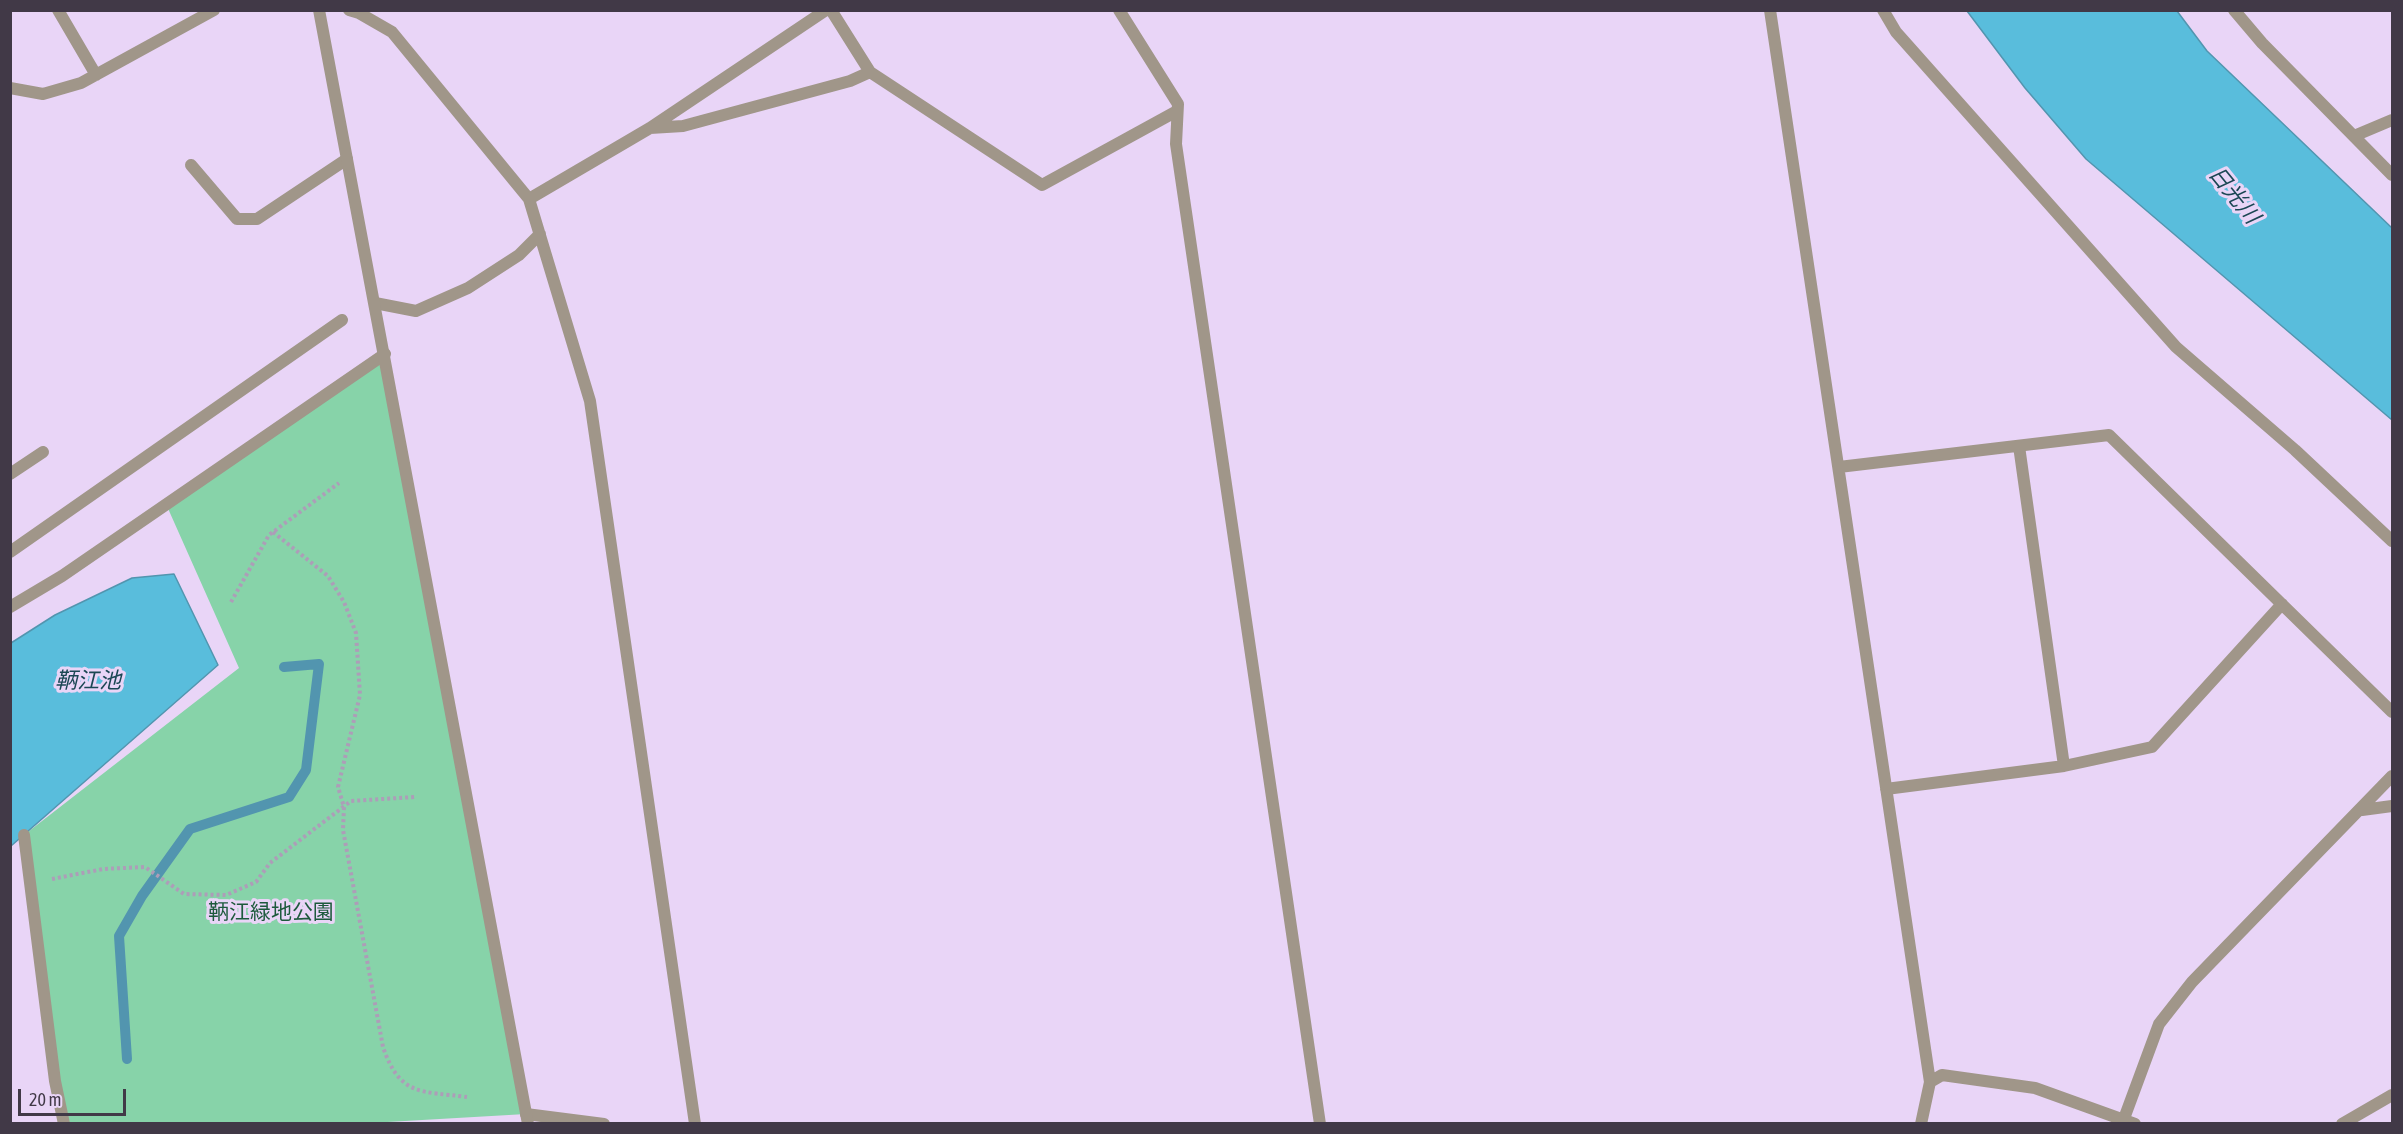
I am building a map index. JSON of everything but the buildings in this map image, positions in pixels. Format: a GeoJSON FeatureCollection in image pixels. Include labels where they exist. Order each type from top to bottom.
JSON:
{"type":"FeatureCollection","features":[{"type":"Feature","properties":{"kind":"street"},"geometry":{"type":"LineString","coordinates":[[58,10],[96,75]]}},
{"type":"Feature","properties":{"kind":"street"},"geometry":{"type":"LineString","coordinates":[[10,88],[43,94],[81,83],[214,10]]}},
{"type":"Feature","properties":{"kind":"street"},"geometry":{"type":"LineString","coordinates":[[319,10],[527,1119],[604,1124]]}},
{"type":"Feature","properties":{"kind":"street"},"geometry":{"type":"LineString","coordinates":[[349,10],[392,32],[530,199],[590,401],[695,1124]]}},
{"type":"Feature","properties":{"kind":"street"},"geometry":{"type":"LineString","coordinates":[[367,18],[380,10]]}},
{"type":"Feature","properties":{"kind":"street"},"geometry":{"type":"LineString","coordinates":[[530,199],[650,128],[807,16],[825,10]]}},
{"type":"Feature","properties":{"kind":"street"},"geometry":{"type":"LineString","coordinates":[[831,10],[870,72],[1042,185],[1177,111]]}},
{"type":"Feature","properties":{"kind":"street"},"geometry":{"type":"LineString","coordinates":[[1119,10],[1178,104],[1176,144],[1320,1124]]}},
{"type":"Feature","properties":{"kind":"street"},"geometry":{"type":"LineString","coordinates":[[1770,10],[1930,1082],[1921,1124]]}},
{"type":"Feature","properties":{"kind":"street"},"geometry":{"type":"LineString","coordinates":[[1883,10],[1896,32],[2176,347],[2295,450],[2392,541]]}},
{"type":"Feature","properties":{"kind":"street"},"geometry":{"type":"LineString","coordinates":[[2234,10],[2392,175]]}},
{"type":"Feature","properties":{"kind":"street"},"geometry":{"type":"LineString","coordinates":[[650,128],[683,126],[850,81],[870,72]]}},
{"type":"Feature","properties":{"kind":"street"},"geometry":{"type":"LineString","coordinates":[[2354,136],[2392,120]]}},
{"type":"Feature","properties":{"kind":"street"},"geometry":{"type":"LineString","coordinates":[[191,165],[237,219],[257,219],[347,159]]}},
{"type":"Feature","properties":{"kind":"street"},"geometry":{"type":"LineString","coordinates":[[375,303],[416,311],[468,288],[519,255],[540,234]]}},
{"type":"Feature","properties":{"kind":"street"},"geometry":{"type":"LineString","coordinates":[[10,552],[342,320]]}},
{"type":"Feature","properties":{"kind":"street"},"geometry":{"type":"LineString","coordinates":[[13,602],[62,576],[385,354]]}},
{"type":"Feature","properties":{"kind":"street"},"geometry":{"type":"LineString","coordinates":[[1839,468],[2109,435],[2392,711]]}},
{"type":"Feature","properties":{"kind":"street"},"geometry":{"type":"LineString","coordinates":[[2019,446],[2064,766]]}},
{"type":"Feature","properties":{"kind":"street"},"geometry":{"type":"LineString","coordinates":[[10,474],[43,452]]}},
{"type":"Feature","properties":{"kind":"street"},"geometry":{"type":"LineString","coordinates":[[1886,789],[2064,766],[2152,747],[2282,604]]}},
{"type":"Feature","properties":{"kind":"street"},"geometry":{"type":"LineString","coordinates":[[1930,1082],[1942,1075],[2035,1088],[2127,1122],[2159,1024],[2192,982],[2362,810],[2392,776]]}},
{"type":"Feature","properties":{"kind":"street"},"geometry":{"type":"LineString","coordinates":[[2362,810],[2392,806]]}},
{"type":"Feature","properties":{"kind":"street"},"geometry":{"type":"LineString","coordinates":[[24,835],[55,1081],[64,1124]]}},
{"type":"Feature","properties":{"kind":"street"},"geometry":{"type":"LineString","coordinates":[[2342,1124],[2392,1095]]}},
{"type":"Feature","properties":{"kind":"path"},"geometry":{"type":"LineString","coordinates":[[231,602],[273,532],[339,483]]}},
{"type":"Feature","properties":{"kind":"path"},"geometry":{"type":"LineString","coordinates":[[273,532],[328,576],[344,602],[356,633],[360,695],[338,788],[344,807],[343,830],[383,1047],[390,1067],[412,1090],[467,1097]]}},
{"type":"Feature","properties":{"kind":"path"},"geometry":{"type":"LineString","coordinates":[[31,883],[103,869],[145,867],[184,894],[226,895],[256,882],[270,863],[351,801],[415,797]]}},
{"type":"Feature","properties":{"kind":"green space","name":"鞆江緑地公園"},"geometry":{"type":"Polygon","coordinates":[[[385,354],[526,1114],[353,1124],[66,1123],[24,835],[239,668],[166,504],[385,354]]]}},
{"type":"Feature","properties":{"kind":"water","name":"日光川"},"geometry":{"type":"Polygon","coordinates":[[[1967,11],[2177,11],[2207,51],[2392,228],[2392,420],[2086,159],[2025,88],[1967,11]]]}},
{"type":"Feature","properties":{"kind":"water","name":"鞆江池"},"geometry":{"type":"Polygon","coordinates":[[[174,574],[218,665],[11,846],[11,643],[55,615],[132,578],[174,574]]]}},
{"type":"Feature","properties":{"kind":"waterway"},"geometry":{"type":"LineString","coordinates":[[127,1059],[119,936],[142,896],[190,829],[289,797],[306,770],[319,664],[284,667]]}}]}
